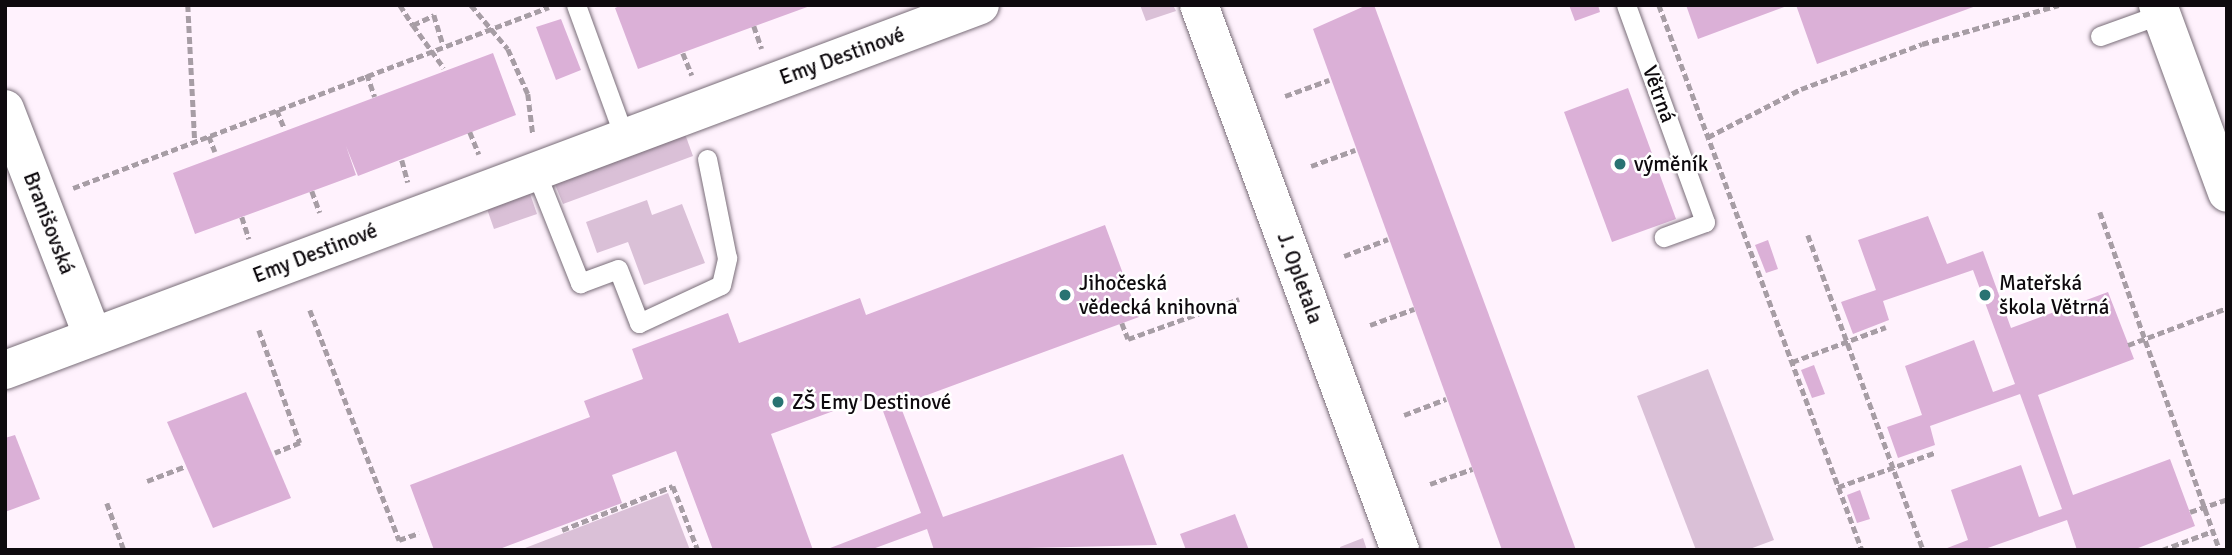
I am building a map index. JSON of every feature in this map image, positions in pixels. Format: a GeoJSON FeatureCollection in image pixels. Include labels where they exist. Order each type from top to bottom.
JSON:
{"type":"FeatureCollection","features":[{"type":"Feature","properties":{"kind":"street","name":"Emy Destinové"},"geometry":{"type":"LineString","coordinates":[[5,370],[93,337],[534,156],[624,136],[980,5]]}},
{"type":"Feature","properties":{"kind":"street","name":"J. Opletala"},"geometry":{"type":"LineString","coordinates":[[1199,5],[1400,550]]}},
{"type":"Feature","properties":{"kind":"street"},"geometry":{"type":"LineString","coordinates":[[2160,10],[2227,193]]}},
{"type":"Feature","properties":{"kind":"street","name":"Branišovská"},"geometry":{"type":"LineString","coordinates":[[5,109],[93,337]]}},
{"type":"Feature","properties":{"kind":"lane"},"geometry":{"type":"LineString","coordinates":[[576,5],[624,136]]}},
{"type":"Feature","properties":{"kind":"lane","name":"Větrná"},"geometry":{"type":"LineString","coordinates":[[1626,5],[1705,222],[1664,237]]}},
{"type":"Feature","properties":{"kind":"lane"},"geometry":{"type":"LineString","coordinates":[[2100,36],[2160,10]]}},
{"type":"Feature","properties":{"kind":"lane"},"geometry":{"type":"LineString","coordinates":[[534,156],[580,283],[618,269],[639,323],[703,299],[720,285],[727,258],[707,159]]}},
{"type":"Feature","properties":{"kind":"path"},"geometry":{"type":"LineString","coordinates":[[188,5],[195,141]]}},
{"type":"Feature","properties":{"kind":"path"},"geometry":{"type":"LineString","coordinates":[[400,5],[413,25],[435,48],[443,68]]}},
{"type":"Feature","properties":{"kind":"path"},"geometry":{"type":"LineString","coordinates":[[471,5],[486,29],[508,49],[528,94],[534,156]]}},
{"type":"Feature","properties":{"kind":"path"},"geometry":{"type":"LineString","coordinates":[[40,201],[443,44],[553,5]]}},
{"type":"Feature","properties":{"kind":"path"},"geometry":{"type":"LineString","coordinates":[[1659,5],[1861,550]]}},
{"type":"Feature","properties":{"kind":"path"},"geometry":{"type":"LineString","coordinates":[[1708,137],[1801,89],[1898,53],[2059,5]]}},
{"type":"Feature","properties":{"kind":"path"},"geometry":{"type":"LineString","coordinates":[[413,25],[434,15],[443,44]]}},
{"type":"Feature","properties":{"kind":"path"},"geometry":{"type":"LineString","coordinates":[[754,26],[765,56]]}},
{"type":"Feature","properties":{"kind":"path"},"geometry":{"type":"LineString","coordinates":[[683,53],[695,83]]}},
{"type":"Feature","properties":{"kind":"path"},"geometry":{"type":"LineString","coordinates":[[367,74],[375,97]]}},
{"type":"Feature","properties":{"kind":"path"},"geometry":{"type":"LineString","coordinates":[[1285,96],[1329,80]]}},
{"type":"Feature","properties":{"kind":"path"},"geometry":{"type":"LineString","coordinates":[[277,110],[284,127]]}},
{"type":"Feature","properties":{"kind":"path"},"geometry":{"type":"LineString","coordinates":[[470,132],[482,162]]}},
{"type":"Feature","properties":{"kind":"path"},"geometry":{"type":"LineString","coordinates":[[209,136],[215,152]]}},
{"type":"Feature","properties":{"kind":"path"},"geometry":{"type":"LineString","coordinates":[[1311,166],[1354,150]]}},
{"type":"Feature","properties":{"kind":"path"},"geometry":{"type":"LineString","coordinates":[[402,160],[410,189]]}},
{"type":"Feature","properties":{"kind":"path"},"geometry":{"type":"LineString","coordinates":[[312,191],[323,221]]}},
{"type":"Feature","properties":{"kind":"path"},"geometry":{"type":"LineString","coordinates":[[2100,212],[2218,548]]}},
{"type":"Feature","properties":{"kind":"path"},"geometry":{"type":"LineString","coordinates":[[242,217],[252,248]]}},
{"type":"Feature","properties":{"kind":"path"},"geometry":{"type":"LineString","coordinates":[[1808,235],[1923,550]]}},
{"type":"Feature","properties":{"kind":"path"},"geometry":{"type":"LineString","coordinates":[[1344,256],[1388,239]]}},
{"type":"Feature","properties":{"kind":"path"},"geometry":{"type":"LineString","coordinates":[[1122,323],[1128,339],[1239,299]]}},
{"type":"Feature","properties":{"kind":"path"},"geometry":{"type":"LineString","coordinates":[[1370,325],[1414,309]]}},
{"type":"Feature","properties":{"kind":"path"},"geometry":{"type":"LineString","coordinates":[[2129,345],[2227,309]]}},
{"type":"Feature","properties":{"kind":"path"},"geometry":{"type":"LineString","coordinates":[[310,310],[399,540],[419,533]]}},
{"type":"Feature","properties":{"kind":"path"},"geometry":{"type":"LineString","coordinates":[[1792,362],[1886,327]]}},
{"type":"Feature","properties":{"kind":"path"},"geometry":{"type":"LineString","coordinates":[[259,330],[300,443],[275,453]]}},
{"type":"Feature","properties":{"kind":"path"},"geometry":{"type":"LineString","coordinates":[[1404,415],[1446,399]]}},
{"type":"Feature","properties":{"kind":"path"},"geometry":{"type":"LineString","coordinates":[[1838,487],[1934,453]]}},
{"type":"Feature","properties":{"kind":"path"},"geometry":{"type":"LineString","coordinates":[[147,481],[184,467]]}},
{"type":"Feature","properties":{"kind":"path"},"geometry":{"type":"LineString","coordinates":[[1430,484],[1472,469]]}},
{"type":"Feature","properties":{"kind":"path"},"geometry":{"type":"LineString","coordinates":[[562,530],[673,486],[698,550]]}},
{"type":"Feature","properties":{"kind":"path"},"geometry":{"type":"LineString","coordinates":[[2190,512],[2227,499]]}},
{"type":"Feature","properties":{"kind":"path"},"geometry":{"type":"LineString","coordinates":[[107,503],[124,550]]}},
{"type":"Feature","properties":{"kind":"path"},"geometry":{"type":"LineString","coordinates":[[2162,550],[2213,531]]}},
{"type":"Feature","properties":{"kind":"shaded area"},"geometry":{"type":"Polygon","coordinates":[[[1140,5],[1173,5],[1176,11],[1146,21],[1140,5]]]}},
{"type":"Feature","properties":{"kind":"shaded area"},"geometry":{"type":"Polygon","coordinates":[[[685,134],[693,156],[563,204],[554,182],[685,134]]]}},
{"type":"Feature","properties":{"kind":"shaded area"},"geometry":{"type":"Polygon","coordinates":[[[529,191],[537,214],[494,229],[486,206],[529,191]]]}},
{"type":"Feature","properties":{"kind":"shaded area"},"geometry":{"type":"Polygon","coordinates":[[[647,200],[652,215],[682,204],[705,263],[644,285],[628,242],[597,253],[586,222],[647,200]]]}},
{"type":"Feature","properties":{"kind":"shaded area"},"geometry":{"type":"Polygon","coordinates":[[[1708,369],[1774,540],[1747,550],[1696,550],[1637,396],[1708,369]]]}},
{"type":"Feature","properties":{"kind":"shaded area"},"geometry":{"type":"Polygon","coordinates":[[[668,493],[690,550],[520,550],[668,493]]]}},
{"type":"Feature","properties":{"kind":"shaded area"},"geometry":{"type":"Polygon","coordinates":[[[1363,538],[1367,550],[1341,550],[1340,547],[1363,538]]]}},
{"type":"Feature","properties":{"kind":"building"},"geometry":{"type":"Polygon","coordinates":[[[622,5],[810,6],[638,69],[615,8],[622,5]]]}},
{"type":"Feature","properties":{"kind":"building"},"geometry":{"type":"Polygon","coordinates":[[[1367,5],[1374,5],[1576,550],[1502,550],[1313,29],[1367,5]]]}},
{"type":"Feature","properties":{"kind":"building"},"geometry":{"type":"Polygon","coordinates":[[[1569,5],[1598,5],[1600,12],[1575,21],[1569,5]]]}},
{"type":"Feature","properties":{"kind":"building"},"geometry":{"type":"Polygon","coordinates":[[[1686,5],[1787,5],[1787,6],[1698,39],[1686,5]]]}},
{"type":"Feature","properties":{"kind":"building"},"geometry":{"type":"Polygon","coordinates":[[[1796,5],[1976,5],[1976,6],[1817,64],[1796,5]]]}},
{"type":"Feature","properties":{"kind":"building"},"geometry":{"type":"Polygon","coordinates":[[[561,19],[581,70],[556,80],[536,27],[561,19]]]}},
{"type":"Feature","properties":{"kind":"building"},"geometry":{"type":"Polygon","coordinates":[[[493,53],[516,115],[358,176],[346,146],[356,175],[195,234],[173,173],[493,53]]]}},
{"type":"Feature","properties":{"kind":"building","name":"výměník"},"geometry":{"type":"Polygon","coordinates":[[[1628,88],[1676,219],[1612,242],[1564,112],[1628,88]]]}},
{"type":"Feature","properties":{"kind":"building"},"geometry":{"type":"Polygon","coordinates":[[[1928,216],[1947,264],[1983,251],[2011,328],[2108,292],[2134,359],[2038,395],[2073,495],[2170,459],[2195,526],[2133,550],[2077,550],[2067,520],[1982,550],[1942,550],[1968,540],[1951,490],[2021,465],[2039,517],[2062,509],[2020,394],[1930,426],[1935,445],[1898,458],[1887,427],[1922,415],[1905,366],[1974,340],[1993,392],[2015,384],[1973,270],[1883,301],[1889,320],[1853,334],[1841,302],[1876,290],[1858,240],[1928,216]]]}},
{"type":"Feature","properties":{"kind":"building"},"geometry":{"type":"Polygon","coordinates":[[[1105,225],[1139,317],[900,405],[943,517],[1123,454],[1157,545],[934,550],[927,529],[870,550],[825,550],[921,513],[877,395],[771,434],[813,550],[713,550],[676,451],[612,475],[622,503],[497,550],[434,550],[410,485],[590,417],[584,401],[643,379],[632,349],[728,313],[739,343],[860,298],[866,315],[1105,225]]]}},
{"type":"Feature","properties":{"kind":"building"},"geometry":{"type":"Polygon","coordinates":[[[1768,240],[1778,269],[1766,273],[1755,245],[1768,240]]]}},
{"type":"Feature","properties":{"kind":"building"},"geometry":{"type":"Polygon","coordinates":[[[1814,365],[1825,394],[1812,398],[1801,370],[1814,365]]]}},
{"type":"Feature","properties":{"kind":"building"},"geometry":{"type":"Polygon","coordinates":[[[246,392],[291,498],[213,528],[167,422],[246,392]]]}},
{"type":"Feature","properties":{"kind":"building"},"geometry":{"type":"Polygon","coordinates":[[[15,435],[40,499],[5,512],[5,438],[15,435]]]}},
{"type":"Feature","properties":{"kind":"building"},"geometry":{"type":"Polygon","coordinates":[[[1860,490],[1870,519],[1857,523],[1847,495],[1860,490]]]}},
{"type":"Feature","properties":{"kind":"building"},"geometry":{"type":"Polygon","coordinates":[[[1235,514],[1249,550],[1186,550],[1180,534],[1235,514]]]}},
{"type":"Feature","properties":{"kind":"place","name":"výměník"},"geometry":{"type":"Point","coordinates":[1620,164]}},
{"type":"Feature","properties":{"kind":"place","name":"Jihočeská vědecká knihovna"},"geometry":{"type":"Point","coordinates":[1065,295]}},
{"type":"Feature","properties":{"kind":"place","name":"Mateřská škola Větrná"},"geometry":{"type":"Point","coordinates":[1985,295]}},
{"type":"Feature","properties":{"kind":"place","name":"ZŠ Emy Destinové"},"geometry":{"type":"Point","coordinates":[778,402]}}]}
